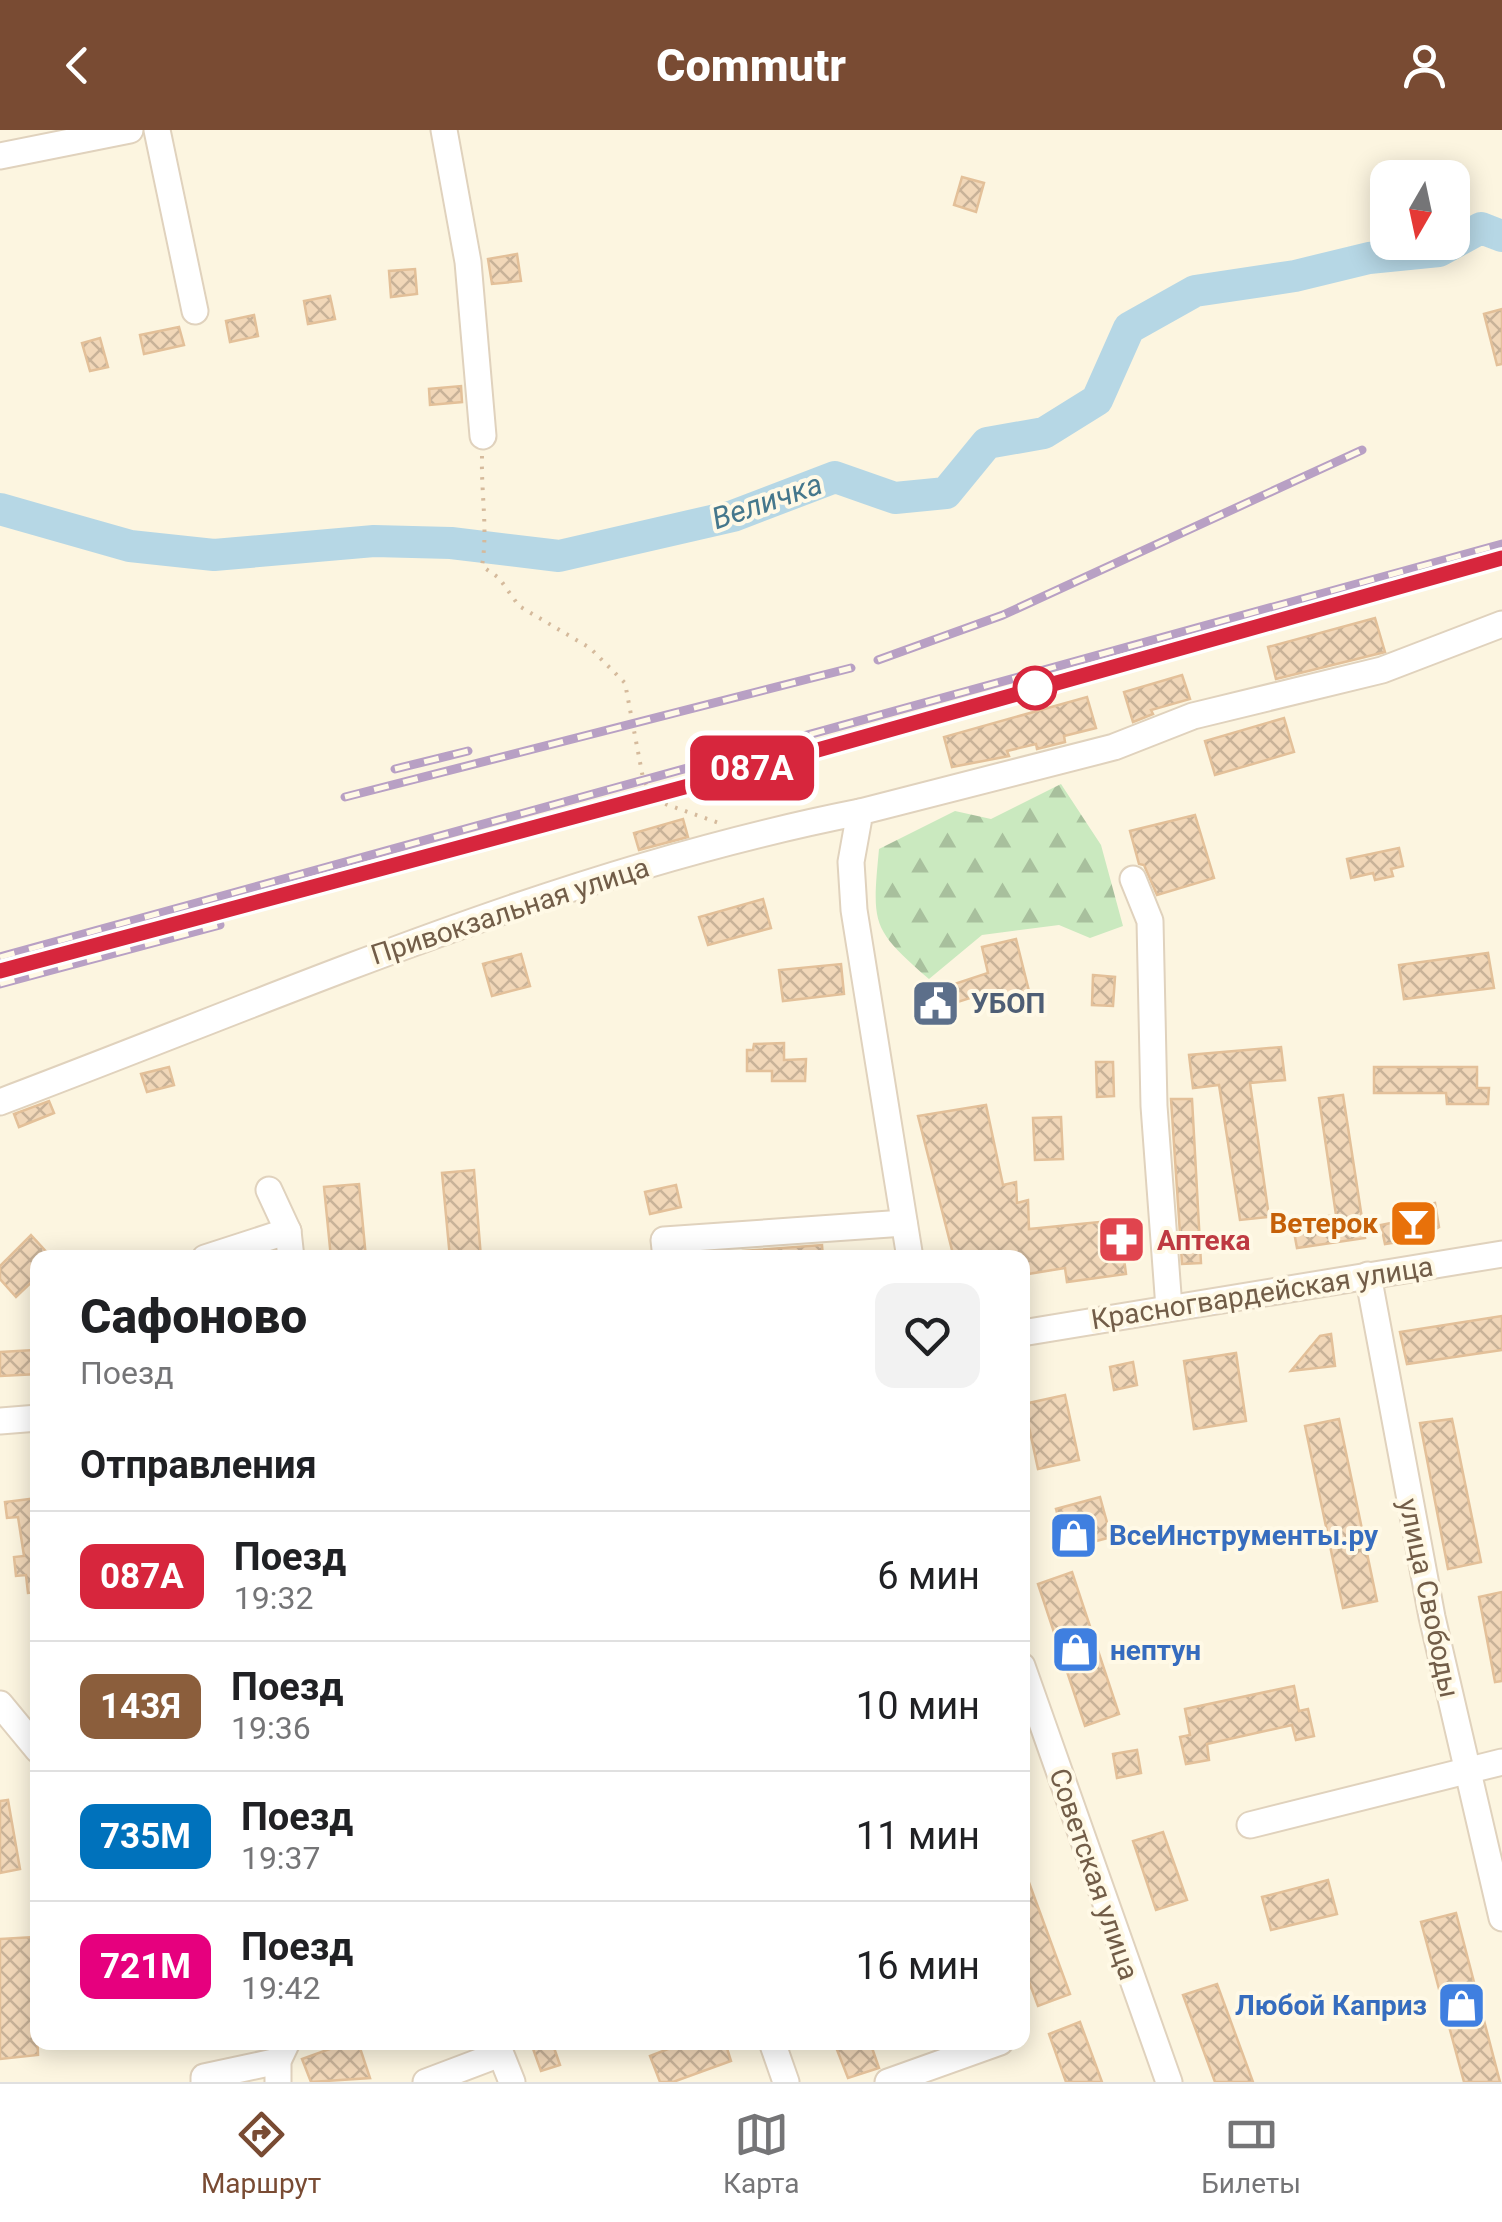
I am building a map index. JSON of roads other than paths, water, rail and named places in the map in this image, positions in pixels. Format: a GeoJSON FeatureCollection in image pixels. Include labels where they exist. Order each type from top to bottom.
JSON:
{"type":"FeatureCollection","features":[{"type":"Feature","properties":{"kind":"street"},"geometry":{"type":"LineString","coordinates":[[0,156],[130,130]]}},
{"type":"Feature","properties":{"kind":"street"},"geometry":{"type":"LineString","coordinates":[[156,130],[195,310]]}},
{"type":"Feature","properties":{"kind":"street"},"geometry":{"type":"LineString","coordinates":[[444,130],[468,262],[483,436]]}},
{"type":"Feature","properties":{"kind":"street","name":"Привокзальная улица"},"geometry":{"type":"LineString","coordinates":[[0,1102],[246,1010],[369,956],[483,915],[578,890],[743,835],[860,812],[1114,746],[1193,716],[1382,670],[1502,624]]}},
{"type":"Feature","properties":{"kind":"street"},"geometry":{"type":"LineString","coordinates":[[860,812],[851,862],[854,910],[909,1250]]}},
{"type":"Feature","properties":{"kind":"street"},"geometry":{"type":"LineString","coordinates":[[1133,879],[1150,921],[1154,1106],[1168,1308]]}},
{"type":"Feature","properties":{"kind":"street"},"geometry":{"type":"LineString","coordinates":[[268,1190],[288,1231],[290,1250]]}},
{"type":"Feature","properties":{"kind":"street"},"geometry":{"type":"LineString","coordinates":[[665,1250],[664,1240],[904,1223]]}},
{"type":"Feature","properties":{"kind":"street"},"geometry":{"type":"LineString","coordinates":[[230,1250],[288,1231]]}},
{"type":"Feature","properties":{"kind":"street","name":"Красногвардейская улица"},"geometry":{"type":"LineString","coordinates":[[1030,1332],[1502,1254]]}},
{"type":"Feature","properties":{"kind":"street","name":"улица Свободы"},"geometry":{"type":"LineString","coordinates":[[1368,1275],[1414,1531],[1502,1918]]}},
{"type":"Feature","properties":{"kind":"street"},"geometry":{"type":"LineString","coordinates":[[0,1421],[30,1419]]}},
{"type":"Feature","properties":{"kind":"street"},"geometry":{"type":"LineString","coordinates":[[0,1704],[30,1740]]}},
{"type":"Feature","properties":{"kind":"street","name":"Советская улица"},"geometry":{"type":"LineString","coordinates":[[1030,1717],[1169,2082]]}},
{"type":"Feature","properties":{"kind":"street"},"geometry":{"type":"LineString","coordinates":[[1250,1825],[1502,1762]]}},
{"type":"Feature","properties":{"kind":"street"},"geometry":{"type":"LineString","coordinates":[[426,2082],[494,2050]]}},
{"type":"Feature","properties":{"kind":"street"},"geometry":{"type":"LineString","coordinates":[[499,2050],[512,2082]]}},
{"type":"Feature","properties":{"kind":"street"},"geometry":{"type":"LineString","coordinates":[[775,2050],[786,2082]]}},
{"type":"Feature","properties":{"kind":"street"},"geometry":{"type":"LineString","coordinates":[[888,2082],[978,2050]]}},
{"type":"Feature","properties":{"kind":"street"},"geometry":{"type":"LineString","coordinates":[[204,2082],[204,2077],[281,2062]]}},
{"type":"Feature","properties":{"kind":"waterway","name":"Величка"},"geometry":{"type":"LineString","coordinates":[[0,509],[130,546],[214,555],[374,541],[451,543],[559,556],[733,516],[835,477],[895,498],[946,493],[987,443],[1044,433],[1097,400],[1129,328],[1195,291],[1295,276],[1369,258],[1439,251],[1481,228],[1502,236]]}},
{"type":"Feature","properties":{"kind":"railway"},"geometry":{"type":"LineString","coordinates":[[878,660],[1003,615],[1362,450]]}},
{"type":"Feature","properties":{"kind":"railway"},"geometry":{"type":"LineString","coordinates":[[0,957],[1502,544]]}},
{"type":"Feature","properties":{"kind":"railway"},"geometry":{"type":"LineString","coordinates":[[345,797],[851,668]]}},
{"type":"Feature","properties":{"kind":"railway"},"geometry":{"type":"LineString","coordinates":[[198,918],[1042,687]]}},
{"type":"Feature","properties":{"kind":"railway"},"geometry":{"type":"LineString","coordinates":[[395,769],[468,751]]}},
{"type":"Feature","properties":{"kind":"railway"},"geometry":{"type":"LineString","coordinates":[[0,984],[220,925]]}},
{"type":"Feature","properties":{"kind":"train","name":"087А"},"geometry":{"type":"LineString","coordinates":[[0,971],[718,778],[1502,558]]}},
{"type":"Feature","properties":{"kind":"place","name":"УБОП"},"geometry":{"type":"Point","coordinates":[936,1003]}},
{"type":"Feature","properties":{"kind":"place","name":"Ветерок"},"geometry":{"type":"Point","coordinates":[1413,1223]}},
{"type":"Feature","properties":{"kind":"place","name":"Аптека"},"geometry":{"type":"Point","coordinates":[1122,1240]}},
{"type":"Feature","properties":{"kind":"place","name":"ВсеИнструменты.ру"},"geometry":{"type":"Point","coordinates":[1074,1535]}},
{"type":"Feature","properties":{"kind":"place","name":"нептун"},"geometry":{"type":"Point","coordinates":[1075,1650]}},
{"type":"Feature","properties":{"kind":"place","name":"Любой Каприз"},"geometry":{"type":"Point","coordinates":[1462,2005]}}]}
